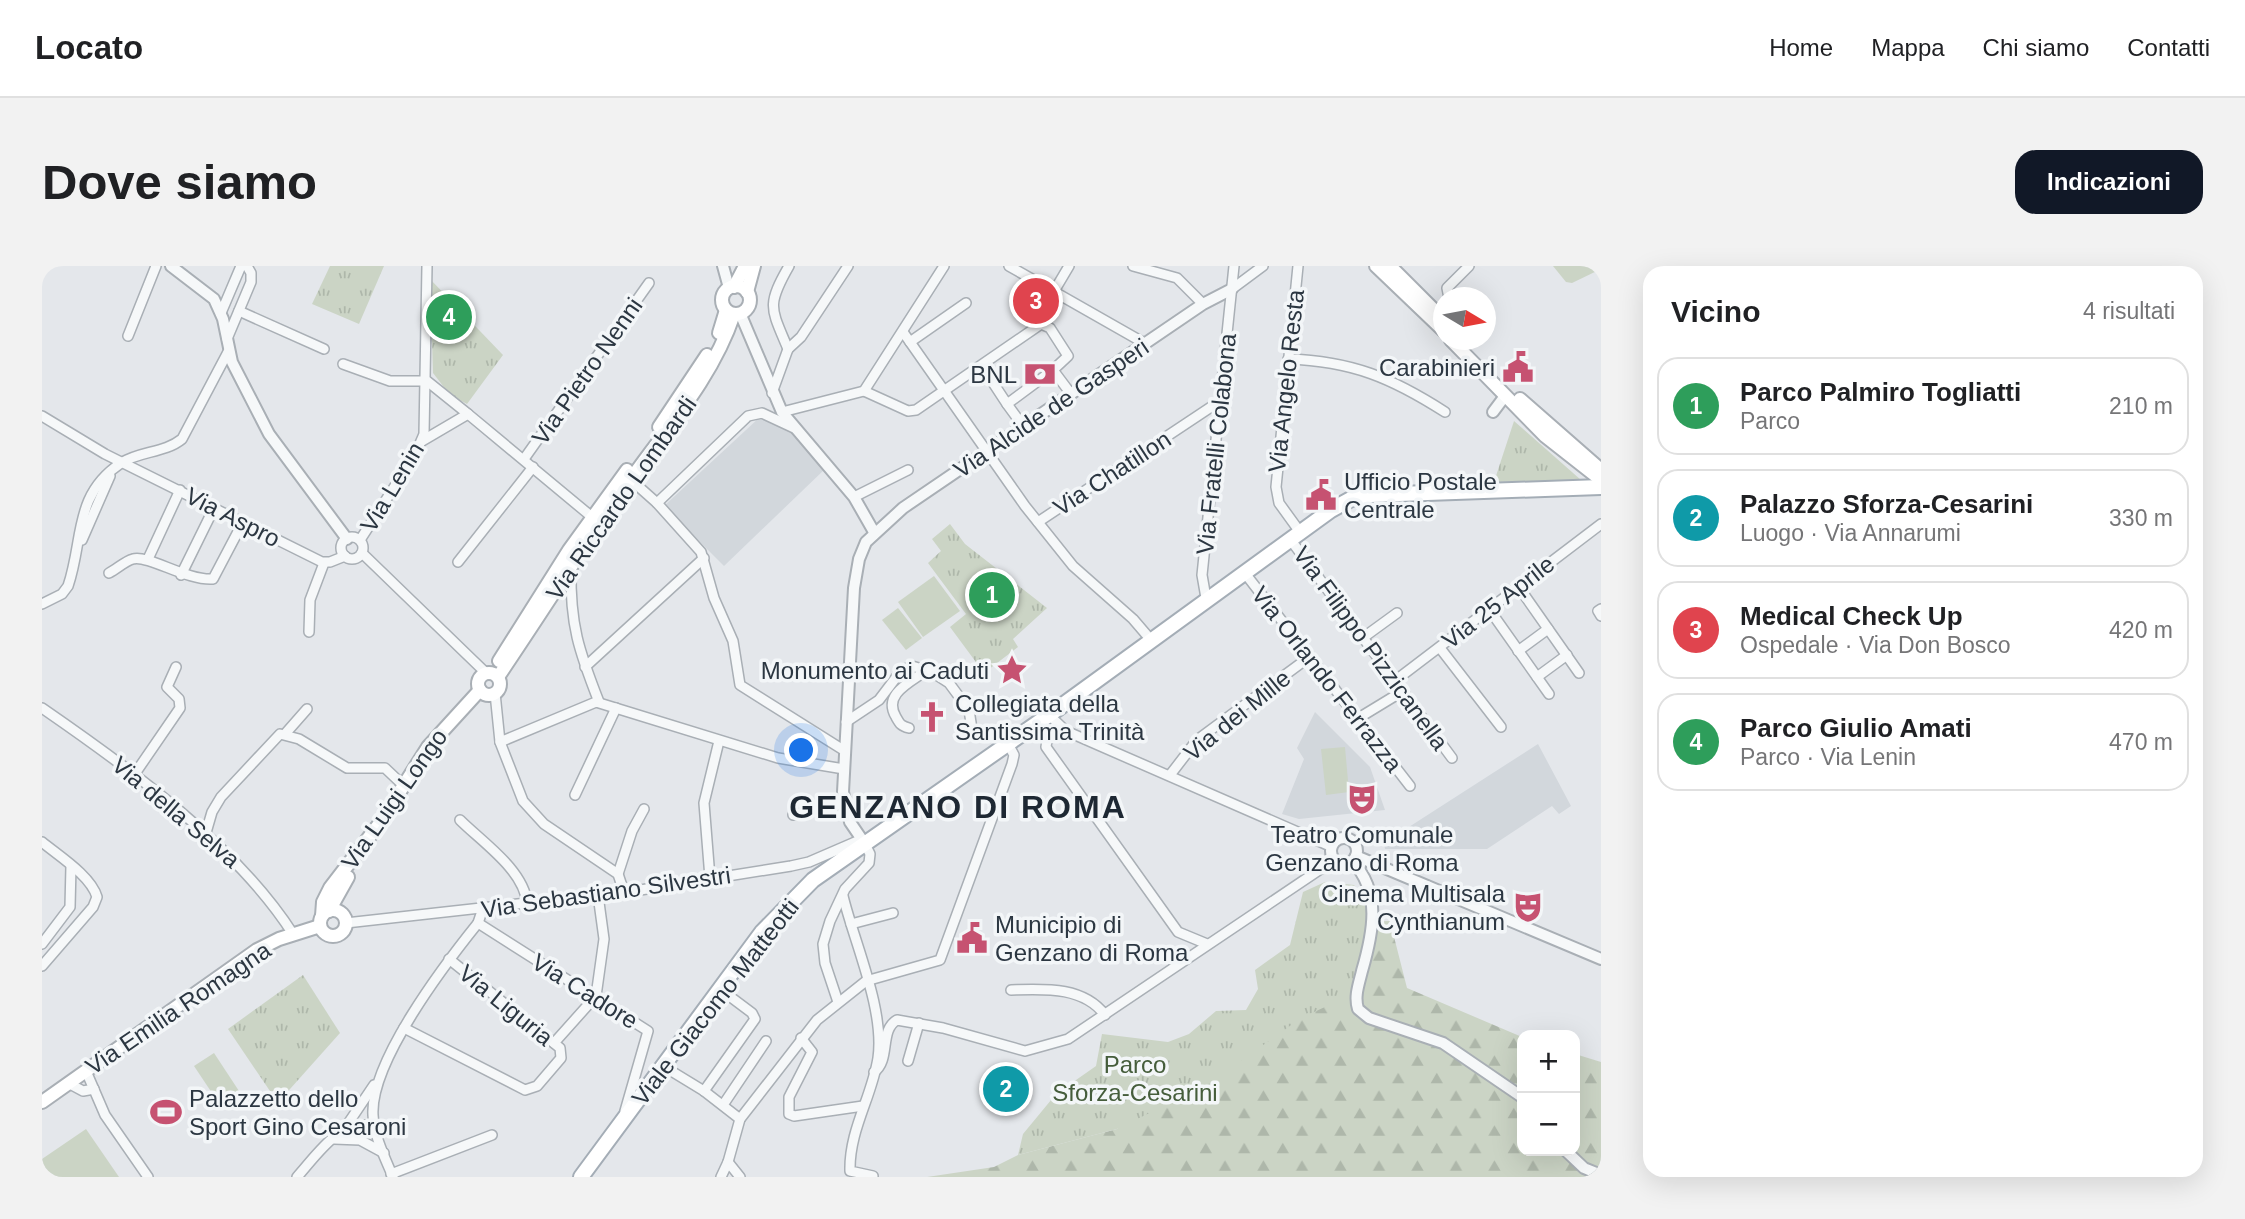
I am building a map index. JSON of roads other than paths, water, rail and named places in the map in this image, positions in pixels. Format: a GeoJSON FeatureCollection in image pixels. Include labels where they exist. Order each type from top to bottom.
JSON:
{"type":"FeatureCollection","features":[{"type":"Feature","properties":{"kind":"main road"},"geometry":{"type":"LineString","coordinates":[[745,266],[722,298],[734,312],[749,304],[747,292],[754,266]]}},
{"type":"Feature","properties":{"kind":"main road"},"geometry":{"type":"LineString","coordinates":[[1377,266],[1433,320]]}},
{"type":"Feature","properties":{"kind":"main road"},"geometry":{"type":"LineString","coordinates":[[1390,266],[1433,309]]}},
{"type":"Feature","properties":{"kind":"main road"},"geometry":{"type":"LineString","coordinates":[[731,287],[747,292]]}},
{"type":"Feature","properties":{"kind":"main road","name":"Via Riccardo Lombardi"},"geometry":{"type":"LineString","coordinates":[[492,675],[697,390],[719,352],[734,312]]}},
{"type":"Feature","properties":{"kind":"main road","name":"Via Riccardo Lombardi"},"geometry":{"type":"LineString","coordinates":[[492,675],[592,517],[694,377],[734,312]]}},
{"type":"Feature","properties":{"kind":"main road"},"geometry":{"type":"LineString","coordinates":[[1461,350],[1545,436],[1597,480]]}},
{"type":"Feature","properties":{"kind":"main road"},"geometry":{"type":"LineString","coordinates":[[1473,350],[1597,480]]}},
{"type":"Feature","properties":{"kind":"main road","name":"Viale Giacomo Matteotti"},"geometry":{"type":"LineString","coordinates":[[581,1177],[762,932],[802,890],[863,842],[1049,715],[1206,598],[1295,536],[1345,502],[1371,495],[1597,480]]}},
{"type":"Feature","properties":{"kind":"main road"},"geometry":{"type":"LineString","coordinates":[[492,675],[499,687],[487,692],[478,682],[492,675]]}},
{"type":"Feature","properties":{"kind":"main road","name":"Via Luigi Longo"},"geometry":{"type":"LineString","coordinates":[[324,918],[323,902],[330,888],[367,841],[436,737],[487,692]]}},
{"type":"Feature","properties":{"kind":"main road","name":"Via Luigi Longo"},"geometry":{"type":"LineString","coordinates":[[324,918],[340,889],[438,745],[487,692]]}},
{"type":"Feature","properties":{"kind":"main road"},"geometry":{"type":"LineString","coordinates":[[341,913],[346,923],[337,936],[328,935],[324,918],[341,913]]}},
{"type":"Feature","properties":{"kind":"main road","name":"Via Emilia Romagna"},"geometry":{"type":"LineString","coordinates":[[42,1101],[257,950],[324,918]]}},
{"type":"Feature","properties":{"kind":"street"},"geometry":{"type":"LineString","coordinates":[[128,336],[156,266]]}},
{"type":"Feature","properties":{"kind":"street"},"geometry":{"type":"LineString","coordinates":[[171,266],[209,293],[221,313],[228,344],[272,440],[314,490],[347,539]]}},
{"type":"Feature","properties":{"kind":"street"},"geometry":{"type":"LineString","coordinates":[[221,313],[241,266]]}},
{"type":"Feature","properties":{"kind":"street"},"geometry":{"type":"LineString","coordinates":[[42,604],[62,594],[69,583],[86,505],[93,490],[122,462],[182,439],[228,344],[251,280],[247,266]]}},
{"type":"Feature","properties":{"kind":"street","name":"Via Lenin"},"geometry":{"type":"LineString","coordinates":[[359,540],[422,441],[426,381],[427,266]]}},
{"type":"Feature","properties":{"kind":"street"},"geometry":{"type":"LineString","coordinates":[[723,266],[731,287]]}},
{"type":"Feature","properties":{"kind":"street"},"geometry":{"type":"LineString","coordinates":[[788,349],[772,304],[775,291],[789,266]]}},
{"type":"Feature","properties":{"kind":"street"},"geometry":{"type":"LineString","coordinates":[[772,393],[788,349],[801,337],[848,266]]}},
{"type":"Feature","properties":{"kind":"street"},"geometry":{"type":"LineString","coordinates":[[864,391],[944,266]]}},
{"type":"Feature","properties":{"kind":"street"},"geometry":{"type":"LineString","coordinates":[[1009,266],[1052,293],[1146,344]]}},
{"type":"Feature","properties":{"kind":"street"},"geometry":{"type":"LineString","coordinates":[[1052,293],[1069,266]]}},
{"type":"Feature","properties":{"kind":"street"},"geometry":{"type":"LineString","coordinates":[[1133,266],[1177,278],[1203,304]]}},
{"type":"Feature","properties":{"kind":"street","name":"Via Fratelli Colabona"},"geometry":{"type":"LineString","coordinates":[[1206,598],[1202,580],[1234,266]]}},
{"type":"Feature","properties":{"kind":"street"},"geometry":{"type":"LineString","coordinates":[[1232,289],[1263,266]]}},
{"type":"Feature","properties":{"kind":"street","name":"Via Angelo Resta"},"geometry":{"type":"LineString","coordinates":[[1295,536],[1276,493],[1298,266]]}},
{"type":"Feature","properties":{"kind":"street"},"geometry":{"type":"LineString","coordinates":[[1448,287],[1469,266]]}},
{"type":"Feature","properties":{"kind":"street","name":"Via Pietro Nenni"},"geometry":{"type":"LineString","coordinates":[[524,459],[649,283]]}},
{"type":"Feature","properties":{"kind":"street","name":"Via Alcide de Gasperi"},"geometry":{"type":"LineString","coordinates":[[874,532],[903,508],[1023,426],[1203,304],[1232,289]]}},
{"type":"Feature","properties":{"kind":"street"},"geometry":{"type":"LineString","coordinates":[[910,342],[966,303]]}},
{"type":"Feature","properties":{"kind":"street"},"geometry":{"type":"LineString","coordinates":[[239,311],[324,349]]}},
{"type":"Feature","properties":{"kind":"street"},"geometry":{"type":"LineString","coordinates":[[734,312],[782,412],[854,497],[874,532],[861,551],[855,579],[844,769],[845,803],[870,859],[843,896],[830,920],[823,947],[824,959],[838,1002]]}},
{"type":"Feature","properties":{"kind":"street"},"geometry":{"type":"LineString","coordinates":[[782,412],[864,391],[911,411],[944,392],[1043,324],[1051,330],[1068,356],[1054,370],[1007,404]]}},
{"type":"Feature","properties":{"kind":"street"},"geometry":{"type":"LineString","coordinates":[[903,332],[987,452],[1080,575],[1130,616],[1151,640]]}},
{"type":"Feature","properties":{"kind":"street"},"geometry":{"type":"LineString","coordinates":[[1288,359],[1325,362],[1370,372],[1404,386],[1445,412]]}},
{"type":"Feature","properties":{"kind":"street"},"geometry":{"type":"LineString","coordinates":[[343,363],[390,381],[426,381],[592,517]]}},
{"type":"Feature","properties":{"kind":"street"},"geometry":{"type":"LineString","coordinates":[[982,366],[1023,426]]}},
{"type":"Feature","properties":{"kind":"street"},"geometry":{"type":"LineString","coordinates":[[1054,370],[1071,394]]}},
{"type":"Feature","properties":{"kind":"street"},"geometry":{"type":"LineString","coordinates":[[1493,412],[1505,396]]}},
{"type":"Feature","properties":{"kind":"street","name":"Via Chatillon"},"geometry":{"type":"LineString","coordinates":[[1038,522],[1220,401]]}},
{"type":"Feature","properties":{"kind":"street","name":"Via Riccardo Lombardi"},"geometry":{"type":"LineString","coordinates":[[657,503],[748,416],[762,413],[794,428]]}},
{"type":"Feature","properties":{"kind":"street"},"geometry":{"type":"LineString","coordinates":[[422,441],[468,414]]}},
{"type":"Feature","properties":{"kind":"street","name":"Via Aspro"},"geometry":{"type":"LineString","coordinates":[[42,416],[122,462],[324,563]]}},
{"type":"Feature","properties":{"kind":"street"},"geometry":{"type":"LineString","coordinates":[[458,562],[533,467]]}},
{"type":"Feature","properties":{"kind":"street"},"geometry":{"type":"LineString","coordinates":[[854,497],[908,470]]}},
{"type":"Feature","properties":{"kind":"street"},"geometry":{"type":"LineString","coordinates":[[630,480],[657,503],[704,558],[710,586],[734,645],[740,685],[845,751]]}},
{"type":"Feature","properties":{"kind":"street"},"geometry":{"type":"LineString","coordinates":[[148,559],[180,490]]}},
{"type":"Feature","properties":{"kind":"street"},"geometry":{"type":"LineString","coordinates":[[181,575],[214,508]]}},
{"type":"Feature","properties":{"kind":"street"},"geometry":{"type":"LineString","coordinates":[[109,573],[133,559],[148,559],[181,575],[216,578],[243,523]]}},
{"type":"Feature","properties":{"kind":"street"},"geometry":{"type":"LineString","coordinates":[[1598,526],[1601,538]]}},
{"type":"Feature","properties":{"kind":"street","name":"Via 25 Aprile"},"geometry":{"type":"LineString","coordinates":[[1396,680],[1598,526]]}},
{"type":"Feature","properties":{"kind":"street","name":"Via Filippo Pizzicanella"},"geometry":{"type":"LineString","coordinates":[[1295,536],[1452,758]]}},
{"type":"Feature","properties":{"kind":"street"},"geometry":{"type":"LineString","coordinates":[[347,539],[359,540],[362,553],[492,675]]}},
{"type":"Feature","properties":{"kind":"street"},"geometry":{"type":"LineString","coordinates":[[345,556],[342,547],[347,539]]}},
{"type":"Feature","properties":{"kind":"street"},"geometry":{"type":"LineString","coordinates":[[309,632],[309,605],[324,563],[345,556],[354,559],[362,553]]}},
{"type":"Feature","properties":{"kind":"street"},"geometry":{"type":"LineString","coordinates":[[585,667],[704,558]]}},
{"type":"Feature","properties":{"kind":"street"},"geometry":{"type":"LineString","coordinates":[[571,565],[572,625],[599,702]]}},
{"type":"Feature","properties":{"kind":"street","name":"Via Orlando Ferrazza"},"geometry":{"type":"LineString","coordinates":[[1244,572],[1409,786]]}},
{"type":"Feature","properties":{"kind":"street"},"geometry":{"type":"LineString","coordinates":[[1518,586],[1579,673]]}},
{"type":"Feature","properties":{"kind":"street"},"geometry":{"type":"LineString","coordinates":[[1601,609],[1598,611],[1601,615]]}},
{"type":"Feature","properties":{"kind":"street"},"geometry":{"type":"LineString","coordinates":[[1489,610],[1549,694]]}},
{"type":"Feature","properties":{"kind":"street"},"geometry":{"type":"LineString","coordinates":[[1364,637],[1397,613]]}},
{"type":"Feature","properties":{"kind":"street"},"geometry":{"type":"LineString","coordinates":[[1518,651],[1548,629]]}},
{"type":"Feature","properties":{"kind":"street"},"geometry":{"type":"LineString","coordinates":[[1440,648],[1501,727]]}},
{"type":"Feature","properties":{"kind":"street"},"geometry":{"type":"LineString","coordinates":[[1537,677],[1567,655]]}},
{"type":"Feature","properties":{"kind":"street","name":"Via dei Mille"},"geometry":{"type":"LineString","coordinates":[[1170,775],[1186,752],[1201,737],[1308,658]]}},
{"type":"Feature","properties":{"kind":"street"},"geometry":{"type":"LineString","coordinates":[[846,722],[879,699],[904,668],[912,666],[927,670],[953,688],[969,710],[972,729]]}},
{"type":"Feature","properties":{"kind":"street"},"geometry":{"type":"LineString","coordinates":[[134,775],[180,708],[180,699],[167,687],[176,667]]}},
{"type":"Feature","properties":{"kind":"street"},"geometry":{"type":"LineString","coordinates":[[909,728],[901,725],[893,713],[892,699],[898,691],[927,670]]}},
{"type":"Feature","properties":{"kind":"street"},"geometry":{"type":"LineString","coordinates":[[1357,719],[1403,691]]}},
{"type":"Feature","properties":{"kind":"street"},"geometry":{"type":"LineString","coordinates":[[487,692],[513,782],[530,811],[618,874]]}},
{"type":"Feature","properties":{"kind":"street"},"geometry":{"type":"LineString","coordinates":[[500,742],[599,702],[796,763],[844,769]]}},
{"type":"Feature","properties":{"kind":"street","name":"Via della Selva"},"geometry":{"type":"LineString","coordinates":[[42,708],[134,775],[205,836],[261,888],[293,934]]}},
{"type":"Feature","properties":{"kind":"street"},"geometry":{"type":"LineString","coordinates":[[575,795],[616,708]]}},
{"type":"Feature","properties":{"kind":"street"},"geometry":{"type":"LineString","coordinates":[[205,836],[212,812],[221,797],[275,736],[285,734],[307,709]]}},
{"type":"Feature","properties":{"kind":"street"},"geometry":{"type":"LineString","coordinates":[[1049,715],[1061,728],[1332,847]]}},
{"type":"Feature","properties":{"kind":"street"},"geometry":{"type":"LineString","coordinates":[[1061,728],[1046,741],[1046,747],[1178,932],[1207,944]]}},
{"type":"Feature","properties":{"kind":"street"},"geometry":{"type":"LineString","coordinates":[[285,734],[346,768],[385,768],[404,786]]}},
{"type":"Feature","properties":{"kind":"street"},"geometry":{"type":"LineString","coordinates":[[710,878],[704,803],[719,741]]}},
{"type":"Feature","properties":{"kind":"street"},"geometry":{"type":"LineString","coordinates":[[720,1177],[728,1163],[740,1119],[801,1038],[838,1002],[866,981],[940,961],[1013,764],[1014,755],[1007,742]]}},
{"type":"Feature","properties":{"kind":"street"},"geometry":{"type":"LineString","coordinates":[[793,815],[845,803]]}},
{"type":"Feature","properties":{"kind":"street"},"geometry":{"type":"LineString","coordinates":[[624,892],[618,874],[630,835],[644,809]]}},
{"type":"Feature","properties":{"kind":"street"},"geometry":{"type":"LineString","coordinates":[[460,820],[517,876],[527,903]]}},
{"type":"Feature","properties":{"kind":"street"},"geometry":{"type":"LineString","coordinates":[[1334,860],[1332,847],[1338,840],[1348,839],[1355,845],[1354,858],[1368,883],[1373,906],[1369,944],[1356,996],[1358,1009],[1369,1018],[1443,1043],[1517,1094]]}},
{"type":"Feature","properties":{"kind":"street"},"geometry":{"type":"LineString","coordinates":[[42,842],[71,866],[94,889],[97,897],[95,905],[42,966]]}},
{"type":"Feature","properties":{"kind":"street","name":"Via Sebastiano Silvestri"},"geometry":{"type":"LineString","coordinates":[[346,923],[624,892],[801,864],[863,842]]}},
{"type":"Feature","properties":{"kind":"street"},"geometry":{"type":"LineString","coordinates":[[1334,860],[1342,864],[1354,858],[1601,959]]}},
{"type":"Feature","properties":{"kind":"street"},"geometry":{"type":"LineString","coordinates":[[873,1176],[850,1171],[853,1135],[891,1026],[901,1020],[919,1023],[1030,1051],[1068,1039],[1334,860]]}},
{"type":"Feature","properties":{"kind":"street"},"geometry":{"type":"LineString","coordinates":[[42,944],[65,916],[72,897],[71,866]]}},
{"type":"Feature","properties":{"kind":"street"},"geometry":{"type":"LineString","coordinates":[[72,897],[84,888],[94,889]]}},
{"type":"Feature","properties":{"kind":"street"},"geometry":{"type":"LineString","coordinates":[[554,1043],[596,996],[604,939],[598,895]]}},
{"type":"Feature","properties":{"kind":"street"},"geometry":{"type":"LineString","coordinates":[[843,896],[866,981],[878,1042],[877,1070]]}},
{"type":"Feature","properties":{"kind":"street"},"geometry":{"type":"LineString","coordinates":[[484,908],[478,923],[449,959],[404,1028],[374,1101],[374,1126],[392,1176],[492,1135]]}},
{"type":"Feature","properties":{"kind":"street"},"geometry":{"type":"LineString","coordinates":[[851,924],[893,913]]}},
{"type":"Feature","properties":{"kind":"street","name":"Via Cadore"},"geometry":{"type":"LineString","coordinates":[[478,923],[596,996],[648,1033],[622,1121]]}},
{"type":"Feature","properties":{"kind":"street","name":"Via Liguria"},"geometry":{"type":"LineString","coordinates":[[404,1028],[519,1088],[530,1090],[537,1086],[562,1053],[554,1043],[449,959]]}},
{"type":"Feature","properties":{"kind":"street"},"geometry":{"type":"LineString","coordinates":[[704,1091],[755,1019],[753,1013],[720,989]]}},
{"type":"Feature","properties":{"kind":"street"},"geometry":{"type":"LineString","coordinates":[[1011,990],[1080,995],[1096,1004],[1105,1015]]}},
{"type":"Feature","properties":{"kind":"street"},"geometry":{"type":"LineString","coordinates":[[908,1061],[919,1023]]}},
{"type":"Feature","properties":{"kind":"street"},"geometry":{"type":"LineString","coordinates":[[801,1038],[812,1052],[789,1097],[790,1116],[863,1106]]}},
{"type":"Feature","properties":{"kind":"street"},"geometry":{"type":"LineString","coordinates":[[723,1105],[766,1041]]}},
{"type":"Feature","properties":{"kind":"street"},"geometry":{"type":"LineString","coordinates":[[663,1066],[704,1091],[740,1119]]}},
{"type":"Feature","properties":{"kind":"street"},"geometry":{"type":"LineString","coordinates":[[297,1177],[341,1132],[386,1067]]}},
{"type":"Feature","properties":{"kind":"street"},"geometry":{"type":"LineString","coordinates":[[86,1071],[107,1119],[148,1177]]}},
{"type":"Feature","properties":{"kind":"street"},"geometry":{"type":"LineString","coordinates":[[68,1083],[83,1091],[93,1089]]}},
{"type":"Feature","properties":{"kind":"street"},"geometry":{"type":"LineString","coordinates":[[341,1132],[356,1133],[374,1126]]}},
{"type":"Feature","properties":{"kind":"street"},"geometry":{"type":"LineString","coordinates":[[332,1140],[354,1138],[384,1153]]}},
{"type":"Feature","properties":{"kind":"street"},"geometry":{"type":"LineString","coordinates":[[1571,1156],[1584,1168],[1601,1175]]}},
{"type":"Feature","properties":{"kind":"street"},"geometry":{"type":"LineString","coordinates":[[728,1163],[740,1177]]}},
{"type":"Feature","properties":{"kind":"place","name":"Medical Check Up"},"geometry":{"type":"Point","coordinates":[1036,301]}},
{"type":"Feature","properties":{"kind":"place","name":"Parco Giulio Amati"},"geometry":{"type":"Point","coordinates":[449,317]}},
{"type":"Feature","properties":{"kind":"place","name":"Carabinieri"},"geometry":{"type":"Point","coordinates":[1518,367]}},
{"type":"Feature","properties":{"kind":"place","name":"BNL"},"geometry":{"type":"Point","coordinates":[1040,374]}},
{"type":"Feature","properties":{"kind":"place","name":"Ufficio Postale Centrale"},"geometry":{"type":"Point","coordinates":[1321,495]}},
{"type":"Feature","properties":{"kind":"place","name":"Parco Palmiro Togliatti"},"geometry":{"type":"Point","coordinates":[992,595]}},
{"type":"Feature","properties":{"kind":"place","name":"Monumento ai Caduti"},"geometry":{"type":"Point","coordinates":[1012,670]}},
{"type":"Feature","properties":{"kind":"place","name":"Collegiata della Santissima Trinità"},"geometry":{"type":"Point","coordinates":[932,717]}},
{"type":"Feature","properties":{"kind":"place","name":"Teatro Comunale Genzano di Roma"},"geometry":{"type":"Point","coordinates":[1362,799]}},
{"type":"Feature","properties":{"kind":"place","name":"Cinema Multisala Cynthianum"},"geometry":{"type":"Point","coordinates":[1528,907]}},
{"type":"Feature","properties":{"kind":"place","name":"Municipio di Genzano di Roma"},"geometry":{"type":"Point","coordinates":[972,938]}},
{"type":"Feature","properties":{"kind":"place","name":"Palazzo Sforza-Cesarini"},"geometry":{"type":"Point","coordinates":[1006,1089]}},
{"type":"Feature","properties":{"kind":"place","name":"Palazzetto dello Sport Gino Cesaroni"},"geometry":{"type":"Point","coordinates":[166,1112]}},
{"type":"Feature","properties":{"kind":"district","name":"GENZANO DI ROMA"},"geometry":{"type":"Point","coordinates":[958,807]}},
{"type":"Feature","properties":{"kind":"park label","name":"Parco Sforza-Cesarini"},"geometry":{"type":"Point","coordinates":[1135,1078]}}]}
